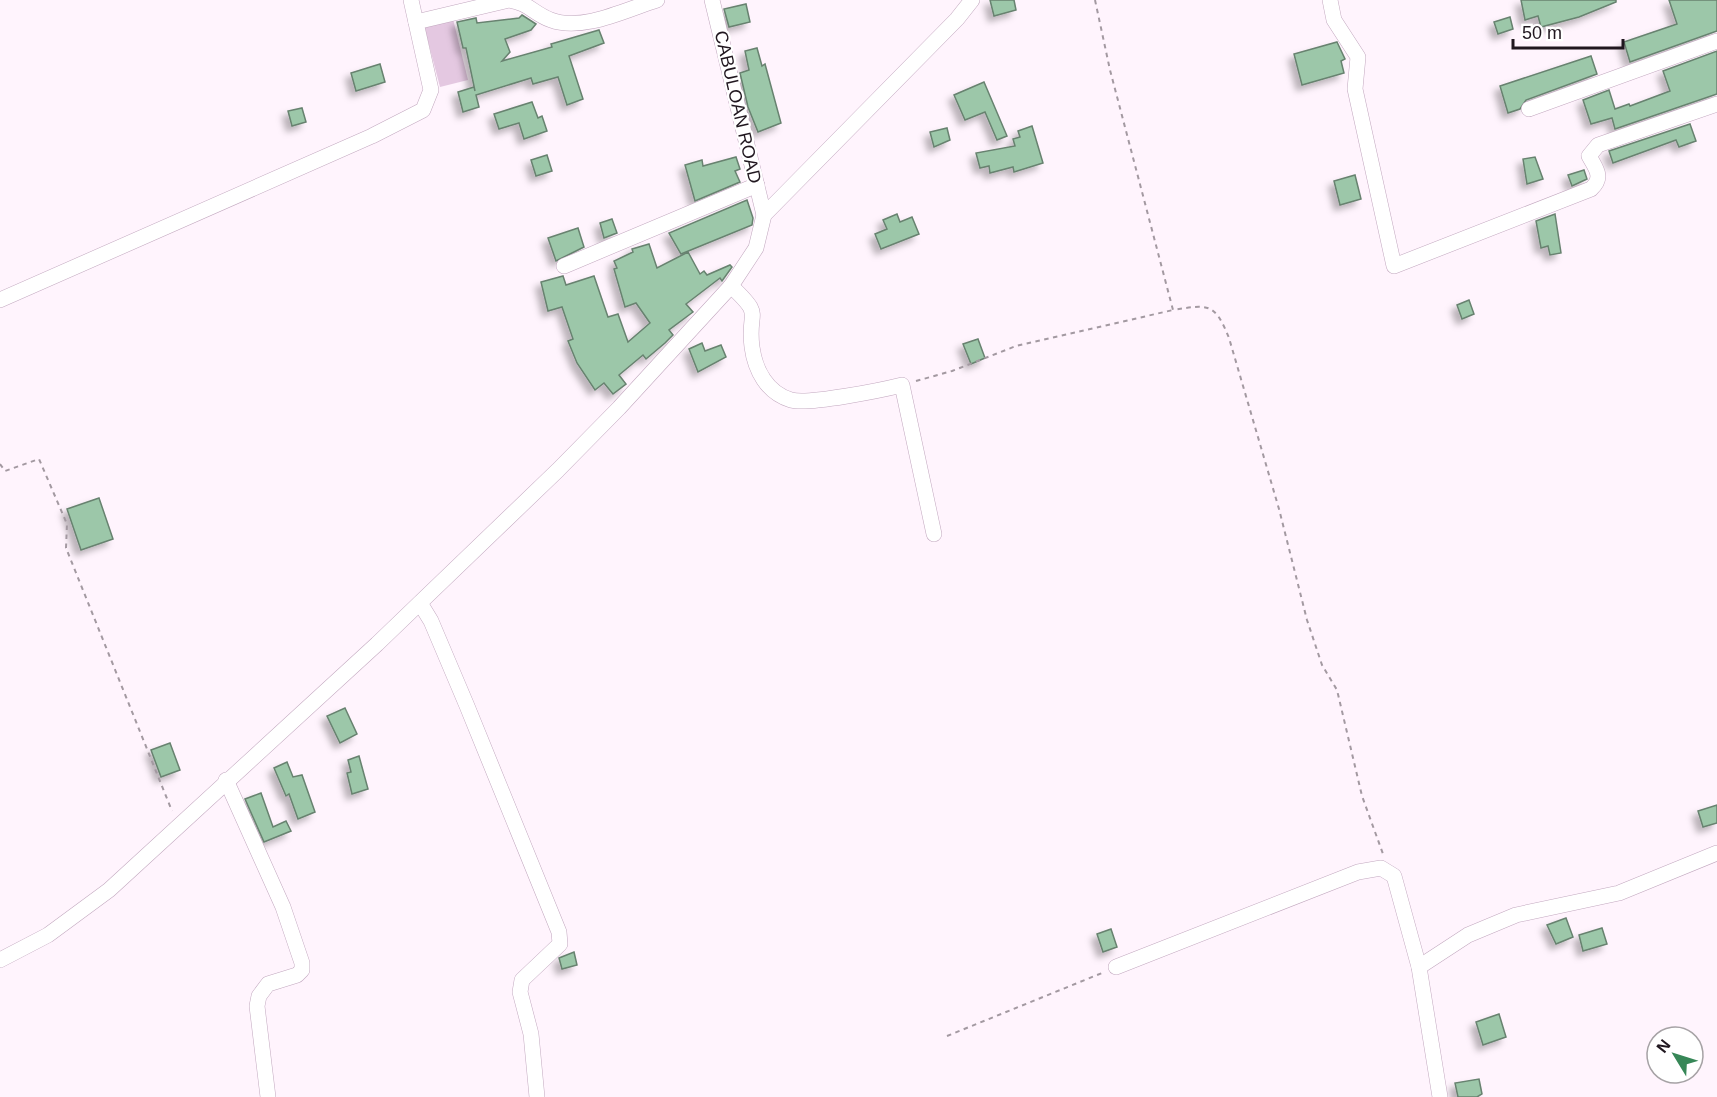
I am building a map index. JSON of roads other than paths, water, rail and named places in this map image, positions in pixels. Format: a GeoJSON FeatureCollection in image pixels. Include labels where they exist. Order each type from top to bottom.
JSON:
{"type":"FeatureCollection","features":[{"type":"Feature","properties":{"kind":"street"},"geometry":{"type":"LineString","coordinates":[[0,300],[372,136],[423,110],[431,90],[411,0]]}},
{"type":"Feature","properties":{"kind":"street"},"geometry":{"type":"LineString","coordinates":[[417,22],[509,0],[524,2],[550,20],[566,23],[583,22],[657,0]]}},
{"type":"Feature","properties":{"kind":"street","name":"CABULOAN ROAD"},"geometry":{"type":"LineString","coordinates":[[712,0],[764,215]]}},
{"type":"Feature","properties":{"kind":"street"},"geometry":{"type":"LineString","coordinates":[[0,960],[48,935],[109,890],[420,603],[620,408],[731,286],[756,248],[764,215],[949,27],[972,0]]}},
{"type":"Feature","properties":{"kind":"street"},"geometry":{"type":"LineString","coordinates":[[1330,0],[1334,20],[1358,57],[1355,89],[1394,266],[1591,189],[1599,182],[1600,176],[1589,156],[1598,145],[1717,104]]}},
{"type":"Feature","properties":{"kind":"street"},"geometry":{"type":"LineString","coordinates":[[1528,109],[1717,41]]}},
{"type":"Feature","properties":{"kind":"street"},"geometry":{"type":"LineString","coordinates":[[564,266],[757,184]]}},
{"type":"Feature","properties":{"kind":"street"},"geometry":{"type":"LineString","coordinates":[[731,286],[751,305],[754,316],[752,346],[761,377],[774,391],[793,401],[863,394],[902,385],[933,534]]}},
{"type":"Feature","properties":{"kind":"street"},"geometry":{"type":"LineString","coordinates":[[420,603],[431,621],[467,706],[559,932],[560,944],[522,980],[520,992],[531,1034],[537,1097]]}},
{"type":"Feature","properties":{"kind":"street"},"geometry":{"type":"LineString","coordinates":[[226,780],[283,907],[302,963],[302,970],[297,975],[268,984],[259,996],[257,1006],[268,1097]]}},
{"type":"Feature","properties":{"kind":"street"},"geometry":{"type":"LineString","coordinates":[[1419,967],[1468,935],[1516,915],[1619,893],[1717,853]]}},
{"type":"Feature","properties":{"kind":"street"},"geometry":{"type":"LineString","coordinates":[[1116,967],[1358,872],[1382,868],[1394,876],[1419,967],[1440,1097]]}}]}
